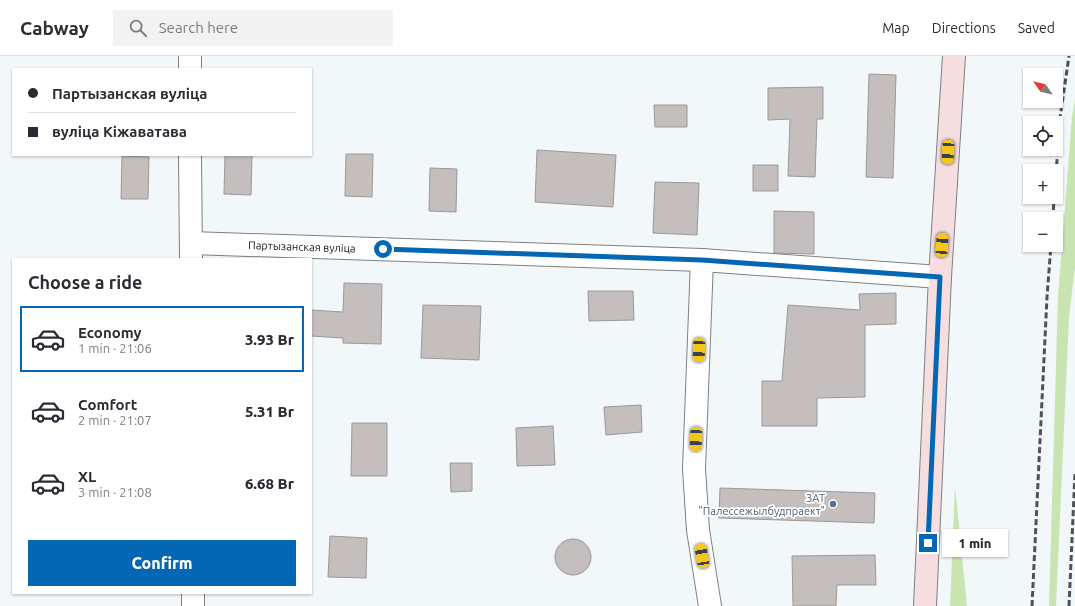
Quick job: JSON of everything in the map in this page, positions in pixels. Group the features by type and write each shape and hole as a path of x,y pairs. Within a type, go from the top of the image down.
{"main road":[{"path":"925,606 940,277 954,56"}],"street":[{"path":"190,56 190,68"},
{"path":"190,156 191,251"},
{"name":"Партызанская вуліца","path":"191,251 702,260 940,277"},
{"path":"702,260 694,469 698,530 710,606"},
{"path":"193,594 193,606"}],"green space":[{"path":"1075,99 1075,267 1069,317 1056,606 1049,606 1058,297 1062,252 1063,252 1063,233 1072,117"},
{"path":"955,486 967,606 950,606"}],"building":[{"path":"869,74 896,75 893,178 866,177"},
{"path":"823,87 823,119 817,119 815,177 788,176 790,119 768,120 768,88"},
{"path":"654,105 687,105 687,127 655,127"},
{"path":"537,150 616,155 613,207 535,202"},
{"path":"346,154 373,154 372,197 345,196"},
{"path":"122,156 149,157 148,199 121,199"},
{"path":"225,156 252,156 251,195 224,194"},
{"path":"753,165 778,165 778,191 753,191"},
{"path":"430,168 457,169 456,212 429,211"},
{"path":"655,182 699,183 697,235 653,233"},
{"path":"774,211 814,212 814,254 774,253"},
{"path":"344,283 382,284 381,344 343,343 343,338 312,336 312,310 343,312"},
{"path":"588,291 633,291 634,320 589,321"},
{"path":"896,293 896,324 865,325 865,397 817,398 817,426 762,426 762,381 782,381 788,305 860,310 859,294"},
{"path":"423,305 481,306 479,360 421,358"},
{"path":"641,405 642,432 606,435 604,407"},
{"path":"352,423 387,423 387,476 351,476"},
{"path":"553,426 555,465 517,466 516,428"},
{"path":"450,463 472,463 472,491 451,492"},
{"path":"720,488 875,493 874,523 719,518"},
{"path":"330,536 367,538 366,578 328,577"},
{"path":"577,539 586,544 590,550 590,564 586,570 577,575 569,575 560,570 556,564 555,553 560,544 566,540"},
{"path":"875,555 876,585 837,585 836,606 793,606 792,556"}],"railway":[{"path":"1057,164 1060,118 1069,56"},
{"path":"1053,212 1054,204"},
{"path":"1032,606 1050,252"},
{"path":"1069,606 1075,473"}],"place":[{"name":"ЗАТ \"Палессежылбудпраект\"","path":"833,504"}],"route":[{"path":"383,249 702,260 940,277 928,543"}]}
